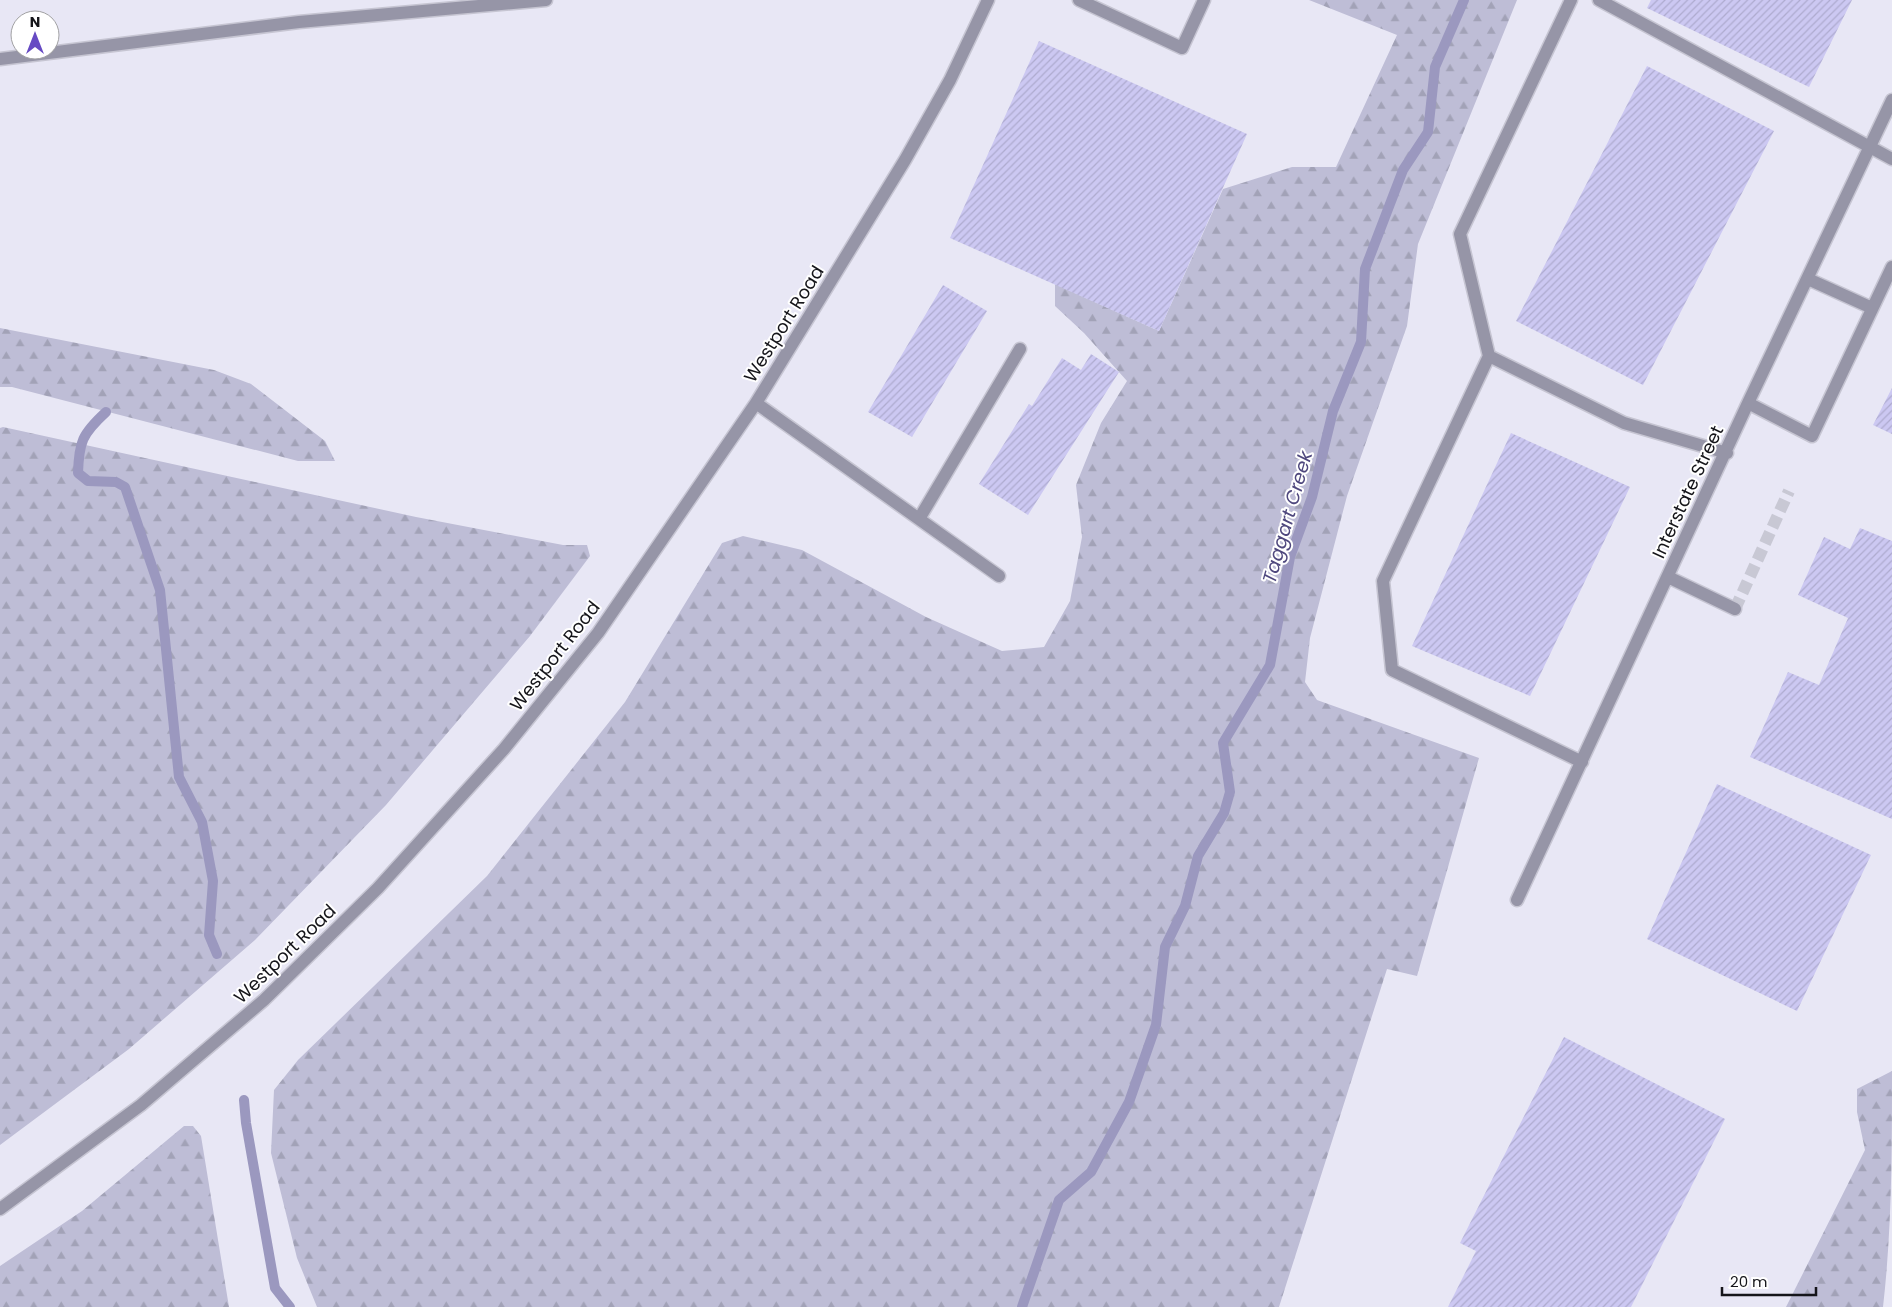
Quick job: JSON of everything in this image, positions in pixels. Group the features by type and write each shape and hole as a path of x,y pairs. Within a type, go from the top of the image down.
{"street":[{"path":"0,58 299,22 546,0"},
{"name":"Westport Road","path":"0,1209 141,1106 264,1000 378,888 504,749 598,633 756,403 905,160 950,80 988,0"},
{"path":"1079,0 1182,48 1204,0"},
{"path":"1571,0 1460,234 1490,356 1383,581 1392,670 1582,762"},
{"path":"1599,0 1870,148 1892,158"},
{"name":"Interstate Street","path":"1517,900 1727,452 1748,403 1892,100"},
{"path":"1748,403 1812,436 1892,267"},
{"path":"1808,279 1872,308"},
{"path":"919,519 1020,350"},
{"path":"1490,356 1624,423 1727,452"},
{"path":"756,403 999,576"},
{"path":"1668,577 1735,609"}],"green space":[{"path":"1309,0 1517,0 1418,244 1407,326 1347,496 1310,638 1305,682 1317,700 1479,758 1417,976 1387,969 1279,1307 317,1307 297,1258 271,1153 274,1090 298,1060 487,876 625,702 722,543 743,536 802,550 926,617 1002,651 1044,647 1070,601 1082,537 1076,485 1101,423 1127,381 1084,333 1055,306 1055,284 1159,331 1223,189 1292,167 1336,167 1397,35"},
{"path":"0,328 214,370 251,384 325,441 335,461 298,461 12,387 0,387"},
{"path":"3,427 416,517 563,545 587,545 590,556 530,636 386,805 255,940 129,1049 0,1145 0,428"},
{"path":"1892,1071 1890,1219 1883,1307 1786,1307 1865,1150 1857,1112 1857,1089"},
{"path":"184,1126 193,1126 201,1136 229,1307 0,1307 0,1266 82,1211"}],"building":[{"path":"1651,0 1852,0 1809,87 1647,8"},
{"path":"1039,41 1247,134 1159,331 950,238"},
{"path":"1647,66 1774,131 1643,385 1516,321"},
{"path":"943,285 987,311 912,437 868,412"},
{"path":"1091,354 1119,372 1028,515 979,484 1029,404 1032,406 1062,358 1081,370"},
{"path":"1892,388 1892,434 1873,425"},
{"path":"1511,433 1630,487 1530,696 1412,646"},
{"path":"1860,528 1892,541 1892,819 1750,757 1788,672 1819,685 1848,618 1798,595 1824,537 1850,549"},
{"path":"1717,784 1871,855 1797,1011 1647,939"},
{"path":"1564,1037 1725,1119 1631,1307 1448,1307 1476,1251 1460,1243"}],"waterway":[{"name":"Taggart Creek","path":"1022,1307 1059,1200 1091,1172 1129,1102 1156,1025 1165,947 1185,906 1198,856 1224,813 1230,792 1223,743 1270,665 1290,557 1312,497 1333,411 1361,342 1365,269 1403,170 1428,132 1435,67 1464,0"},
{"path":"106,412 92,426 83,439 79,453 78,473 88,481 116,482 125,487 160,590 179,777 202,822 213,881 209,935 217,954"},
{"path":"244,1100 246,1123 275,1288 290,1307"}],"tunnel":[{"path":"1735,609 1789,491"}]}
